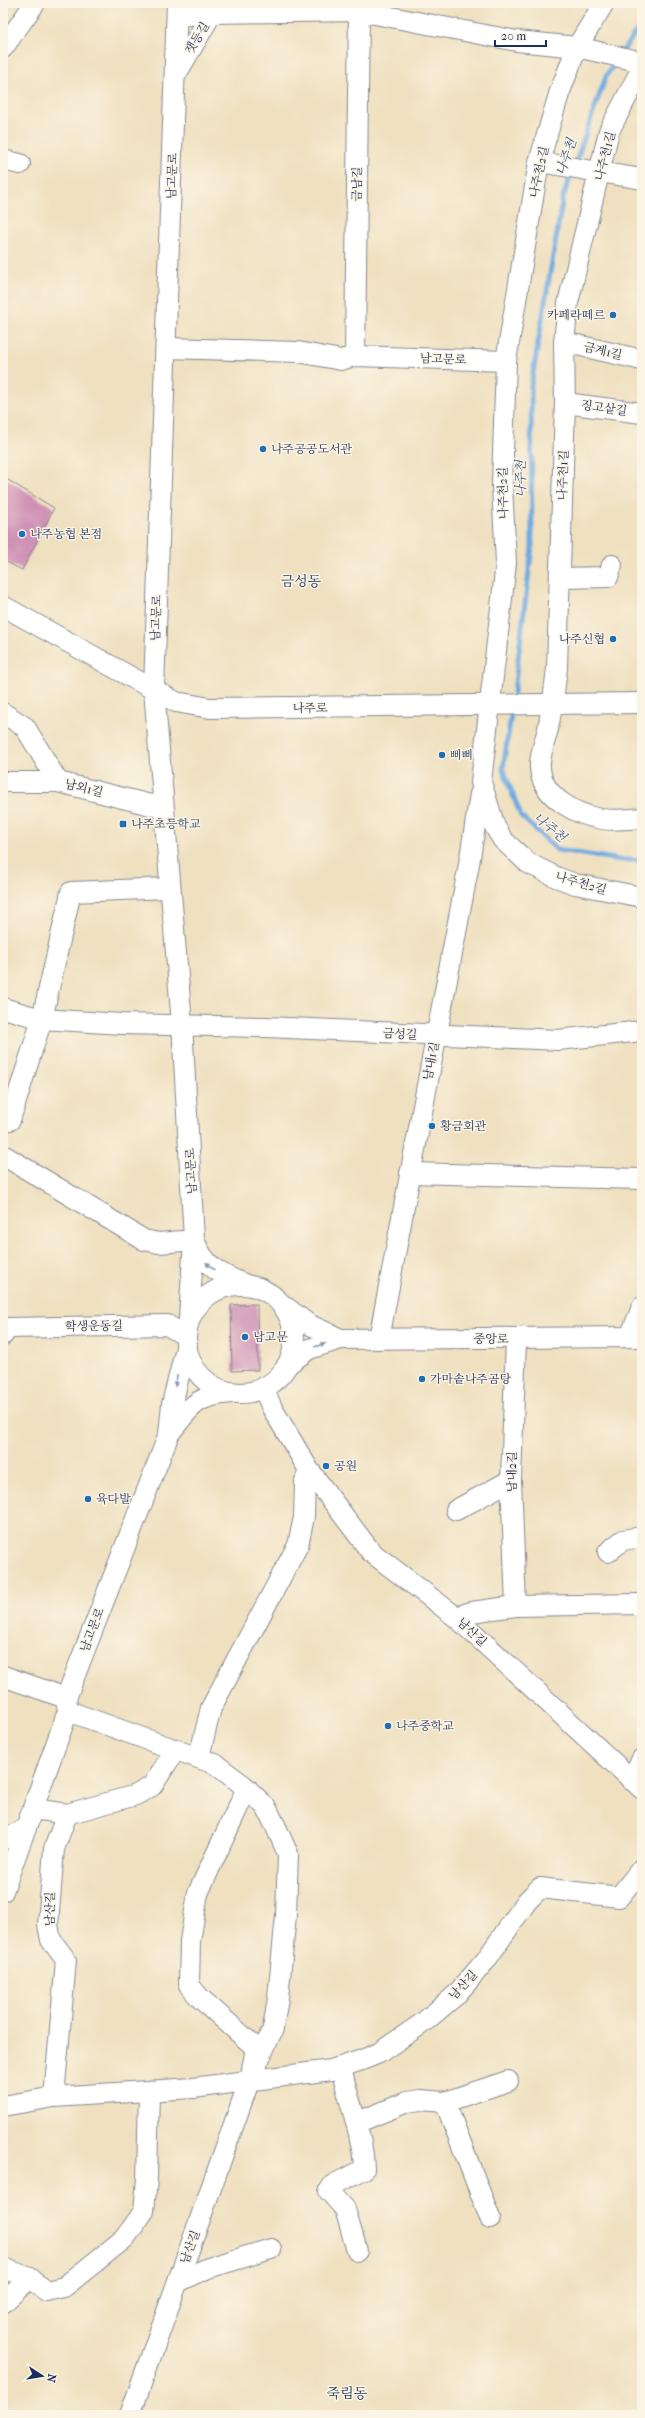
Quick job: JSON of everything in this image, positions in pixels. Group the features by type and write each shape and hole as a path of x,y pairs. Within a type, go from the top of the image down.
{"street":[{"path":"3,48 35,3"},
{"name":"나주천2길","path":"604,3 559,94 539,162 506,361 502,485 506,563 494,706 481,782 495,827 503,840 528,863 556,877 575,884 642,897"},
{"path":"178,9 217,8 359,11 517,41 582,49 642,62"},
{"name":"잿등길","path":"176,75 217,8"},
{"name":"남고문로","path":"178,9 154,690 169,888 182,1024 194,1240"},
{"name":"금남길","path":"355,356 359,11"},
{"name":"나주천1길","path":"642,68 609,131 600,174 568,303 564,342 565,402 561,578 550,704 540,767 542,780 550,792 559,801 574,810 596,818 611,820 642,818"},
{"path":"539,162 600,174 642,180"},
{"name":"금계1길","path":"564,342 642,360"},
{"name":"남고문로","path":"167,348 290,351 341,360 355,356 506,361"},
{"name":"징고샅길","path":"565,402 642,413"},
{"path":"561,578 608,577 612,565"},
{"name":"나주로","path":"3,606 176,702 210,708 494,706 642,703"},
{"path":"3,713 25,727 58,782"},
{"name":"남외1길","path":"3,782 58,782 163,808"},
{"name":"남내1길","path":"379,1339 474,834 481,782"},
{"path":"3,1122 10,1120 42,1019 71,892 169,888"},
{"path":"3,1008 42,1019 182,1024"},
{"name":"금성길","path":"182,1024 558,1040 642,1031"},
{"path":"3,1155 144,1240 159,1243 194,1240"},
{"path":"410,1173 642,1179"},
{"path":"194,1240 200,1256 208,1264 225,1276 261,1289 276,1298 297,1317 341,1338"},
{"path":"194,1240 187,1333 188,1354 195,1369 207,1382 223,1390 241,1393"},
{"path":"169,1434 172,1404 187,1333 198,1304 211,1293 227,1286 244,1284"},
{"path":"276,1298 287,1312 293,1330 293,1348 287,1365"},
{"path":"636,1337 642,1307"},
{"name":"학생운동길","path":"4,1330 167,1325 187,1333"},
{"name":"중앙로","path":"341,1338 516,1339 636,1337"},
{"path":"169,1434 199,1400 216,1395 241,1393 263,1387 275,1380 287,1365 309,1349 341,1338"},
{"name":"남내2길","path":"516,1339 511,1480 516,1606"},
{"name":"남산길","path":"263,1387 272,1408 309,1470 371,1552 456,1617 636,1784"},
{"name":"남고문로","path":"3,1891 34,1809 67,1704 169,1434"},
{"path":"199,1757 211,1708 298,1545 304,1517 305,1481 309,1470"},
{"path":"456,1510 511,1480"},
{"path":"608,1552 623,1540 642,1537"},
{"path":"456,1617 471,1612 516,1606 642,1604"},
{"path":"3,1676 67,1704"},
{"name":"남산길","path":"67,1704 215,1764 247,1788 266,1807 288,1854 286,1915 273,2029 250,2079 130,2415"},
{"path":"34,1809 67,1814 136,1795 152,1786 176,1749"},
{"path":"636,1784 642,1759"},
{"name":"남산길","path":"247,1788 198,1893 190,1941 189,1985 199,1997 256,2048 250,2079"},
{"name":"남산길","path":"54,2097 66,1960 51,1940 48,1925 54,1849 67,1814"},
{"path":"3,1839 26,1829"},
{"name":"남산길","path":"3,2106 54,2097 193,2088 341,2067 379,2053 424,2022 456,1995 486,1960 527,1901 540,1888 619,1897 642,1868"},
{"path":"341,2067 349,2102 356,2123 364,2169 333,2185 329,2191 344,2209 357,2251"},
{"path":"356,2123 407,2102 420,2100 446,2102 508,2081"},
{"path":"3,2268 30,2278 46,2291 64,2287 125,2238 144,2211 148,2179 149,2091"},
{"path":"446,2102 490,2218"},
{"path":"178,2282 208,2268 271,2249"},
{"path":"3,2303 30,2278"}],"building":[{"name":"나주농협 본점","path":"3,477 54,508 22,570 3,560"},
{"name":"남고문","path":"257,1304 258,1370 232,1371 231,1305"}],"waterway":[{"name":"나주천","path":"622,52 642,23"},
{"name":"나주천","path":"575,164 606,76 617,60"},
{"name":"나주천","path":"513,700 532,547 531,385 563,197 572,171"},
{"name":"나주천","path":"512,708 503,769 521,816 557,850 621,860 642,860"}],"place":[{"name":"카페라떼르","path":"613,315"},
{"name":"나주공공도서관","path":"263,449"},
{"name":"나주농협 본점","path":"22,534"},
{"name":"나주신협","path":"613,639"},
{"name":"삐삐","path":"442,755"},
{"name":"나주초등학교","path":"123,824"},
{"name":"황금회관","path":"432,1126"},
{"name":"남고문","path":"245,1337"},
{"name":"가마솥나주곰탕","path":"422,1379"},
{"name":"공원","path":"326,1466"},
{"name":"육다발","path":"88,1499"},
{"name":"나주중학교","path":"388,1726"}],"district":[{"name":"금성동","path":"301,581"},
{"name":"죽림동","path":"347,2393"}]}
